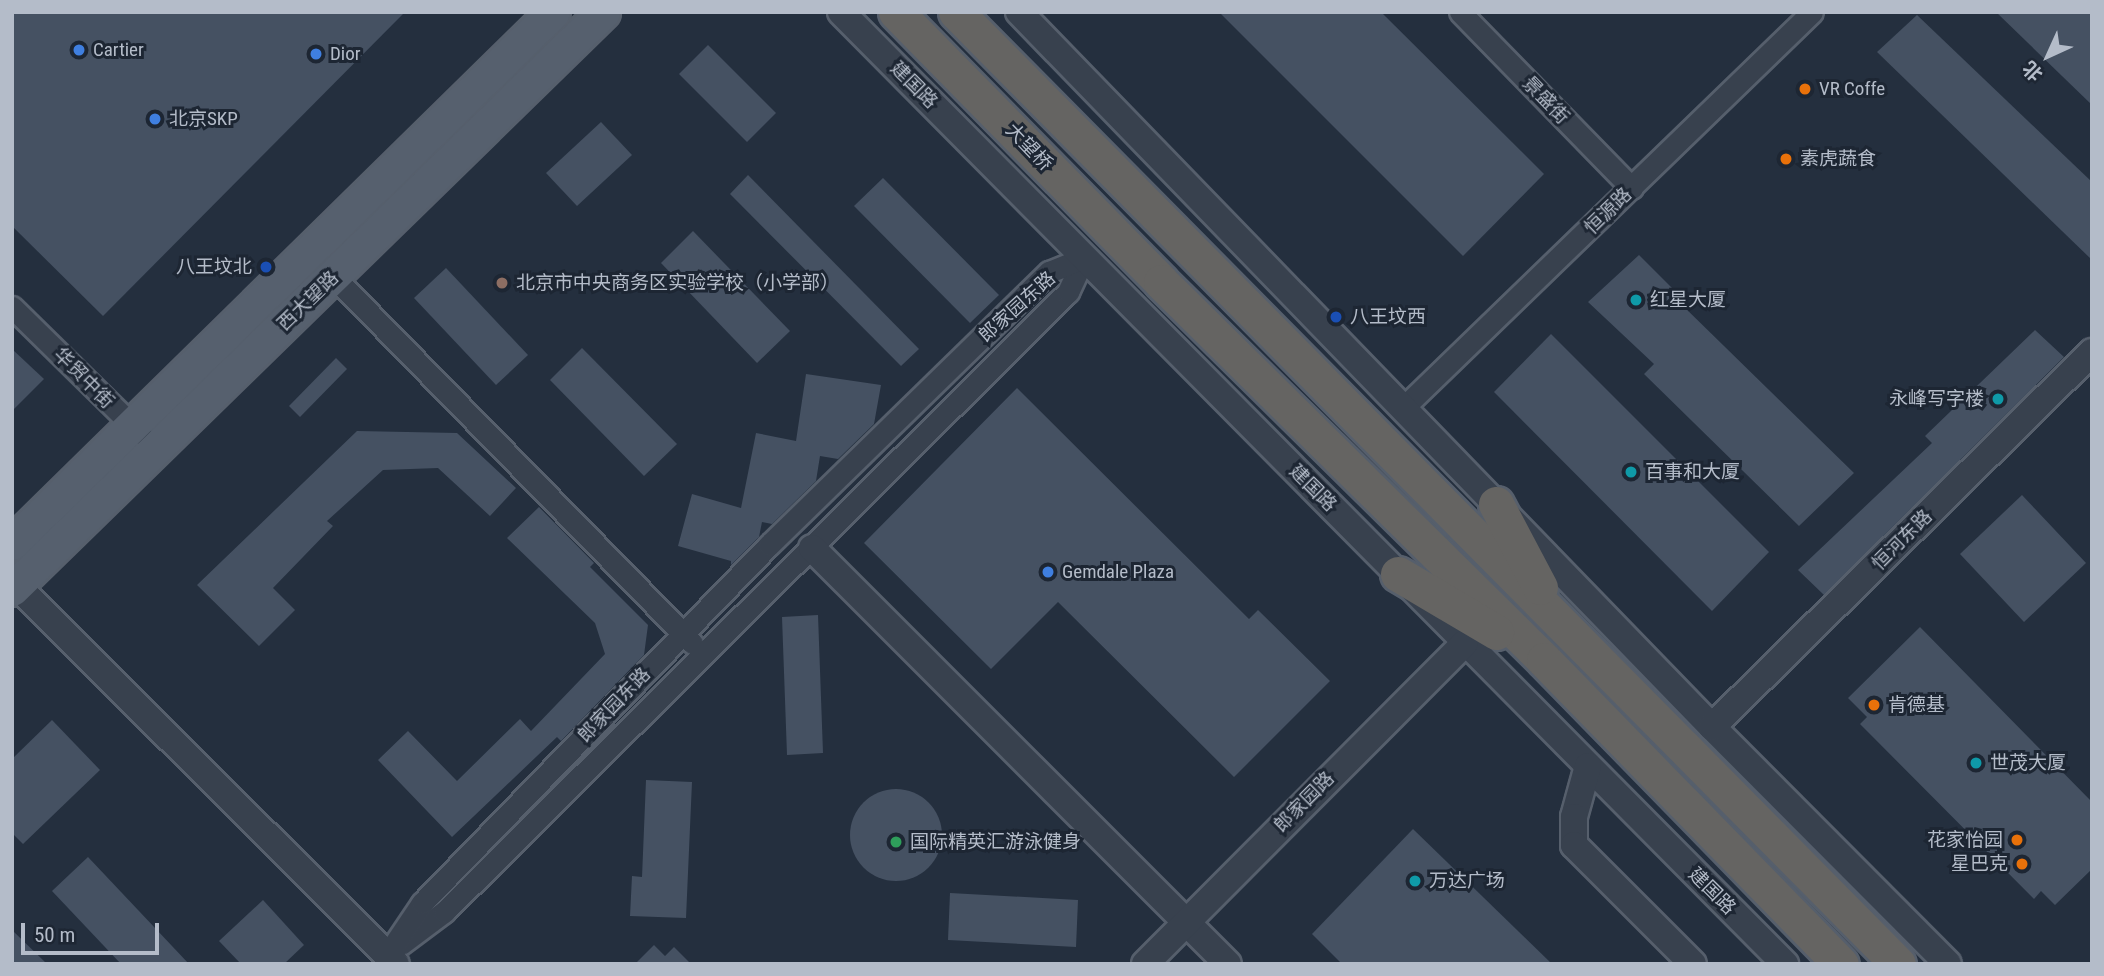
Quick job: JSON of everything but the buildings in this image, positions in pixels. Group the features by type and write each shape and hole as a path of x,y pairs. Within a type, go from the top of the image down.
{"highway":[{"name":"大望桥","path":"896,12 1161,282"},
{"path":"956,12 1898,964"},
{"name":"建国路","path":"1161,282 1544,660 1841,964"},
{"path":"1496,504 1558,621"},
{"path":"1398,574 1544,660"}],"main road":[{"name":"西大望路","path":"12,542 553,12"},
{"name":"西大望路","path":"14,585 603,12"}],"street":[{"name":"建国路","path":"841,12 1784,964"},
{"path":"1019,12 1712,727 1948,964"},
{"name":"景盛街","path":"1460,12 1632,188"},
{"name":"恒源路","path":"1403,408 1812,12"},
{"name":"郎家园东路","path":"385,961 444,912 1068,292 1084,258"},
{"name":"郎家园东路","path":"385,961 422,903 769,545 1049,272 1084,258"},
{"path":"333,276 703,655"},
{"name":"华贸中街","path":"12,307 156,448"},
{"name":"恒河东路","path":"1712,727 2092,352"},
{"path":"812,548 1228,964"},
{"path":"14,585 385,961"},
{"name":"郎家园路","path":"1145,964 1465,643"},
{"path":"1588,766 1574,817 1574,845 1679,959"}],"place":[{"name":"Cartier","path":"79,50"},
{"name":"Dior","path":"316,54"},
{"name":"VR Coffe","path":"1805,89"},
{"name":"北京SKP","path":"155,119"},
{"name":"素虎蔬食","path":"1786,159"},
{"name":"八王坟北","path":"266,267"},
{"name":"北京市中央商务区实验学校（小学部）","path":"502,283"},
{"name":"红星大厦","path":"1636,300"},
{"name":"八王坟西","path":"1336,317"},
{"name":"永峰写字楼","path":"1998,399"},
{"name":"百事和大厦","path":"1631,472"},
{"name":"Gemdale Plaza","path":"1048,572"},
{"name":"肯德基","path":"1874,705"},
{"name":"世茂大厦","path":"1976,763"},
{"name":"花家怡园","path":"2017,840"},
{"name":"国际精英汇游泳健身","path":"896,842"},
{"name":"星巴克","path":"2022,864"},
{"name":"万达广场","path":"1415,881"}]}
